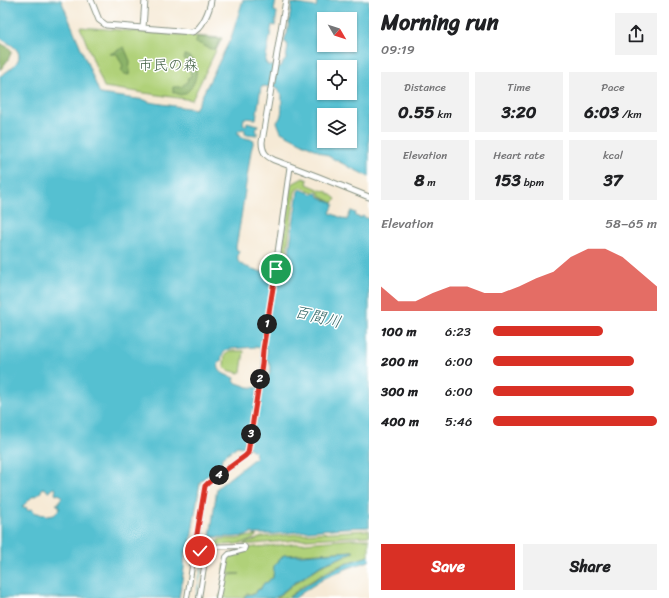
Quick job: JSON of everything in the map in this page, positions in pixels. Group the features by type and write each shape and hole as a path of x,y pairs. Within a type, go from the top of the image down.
{"street":[{"path":"91,0 99,20 106,25 192,32 195,32 200,27 210,8 211,0"},
{"path":"143,28 145,0"},
{"path":"286,0 262,142 263,150 270,159 369,197"},
{"path":"187,598 205,486 245,456 248,450 290,167"},
{"path":"195,546 200,551 205,561 199,598"},
{"path":"195,546 245,547 244,550 229,554 226,557 218,598"}],"green space":[{"name":"市民の森","path":"80,27 222,38 192,100 104,87"},
{"path":"197,37 220,39 216,49 213,49 196,43"},
{"path":"0,43 12,51 8,60 0,70"},
{"path":"124,47 130,61 129,75 121,71 123,66 117,54 110,54"},
{"path":"184,55 190,57 194,61 196,66 196,77 191,88 181,95 173,92 173,87 181,87 187,82 188,78 190,78 190,64 184,59"},
{"path":"303,178 308,180 307,184 326,191 336,199 333,203 320,196 320,193 316,191 313,192 301,187 297,189 295,192 286,258 281,260 292,184"},
{"path":"229,351 244,351 241,372 239,373 228,370 224,366 225,355"},
{"path":"369,530 369,536 307,539 243,545 262,537"},
{"path":"257,535 253,539 242,543 211,545 213,542 219,542 219,539 237,539"},
{"path":"369,539 369,556 332,569 303,586 287,598 276,598 321,566 354,552 284,555 274,566 273,578 264,583 254,594 246,594 243,598 219,598 223,592 223,579 228,578 229,575 240,574 224,571 227,557 234,553 246,551 249,548 256,547"}],"water":[{"name":"百間川","path":"0,0 61,0 100,94 194,109 196,108 231,38 243,0 276,0 274,11 277,12 275,26 272,25 265,63 267,63 267,65 280,67 286,59 288,46 286,42 284,42 287,34 292,3 316,7 317,2 314,1 315,0 369,0 369,177 281,132 277,122 281,116 282,95 278,88 261,87 256,119 244,118 243,125 246,126 247,122 258,125 256,130 257,135 246,134 245,130 243,129 238,131 238,134 240,134 241,137 254,140 236,247 239,251 238,261 243,265 266,273 281,275 282,269 279,268 280,262 285,262 288,259 298,191 300,189 312,194 317,193 319,197 334,204 330,213 347,220 351,211 356,213 355,216 361,218 362,216 369,219 369,527 274,534 251,533 246,536 234,537 210,537 217,488 256,457 254,455 255,452 250,448 237,446 222,457 221,466 200,482 189,552 185,552 179,598 0,598 0,76 15,65 19,57 19,53 10,44 0,38","holes":["255,347 267,349 265,359 268,361 271,370 267,378 261,380 260,388 248,387 234,382 235,378 225,375 220,371 218,366 219,362 221,361 225,351 229,349","54,488 56,489 56,495 59,494 62,497 59,504 56,504 60,507 54,515 46,516 44,513 43,515 34,513 32,509 28,511 26,507 22,507 32,497 38,495 42,489 46,489 50,492 50,490"]},
{"path":"353,551 320,566 294,583 275,598 244,598 246,595 254,594 259,589 260,590 264,583 273,578 274,566 284,555"},
{"path":"369,556 369,561 325,578 295,598 288,598 327,573 347,563"}],"waterway":[{"path":"212,536 212,544"},
{"path":"209,556 211,552"},
{"path":"196,598 203,561"}],"route":[{"path":"200,551 195,546 205,486 248,453 276,269"}]}
